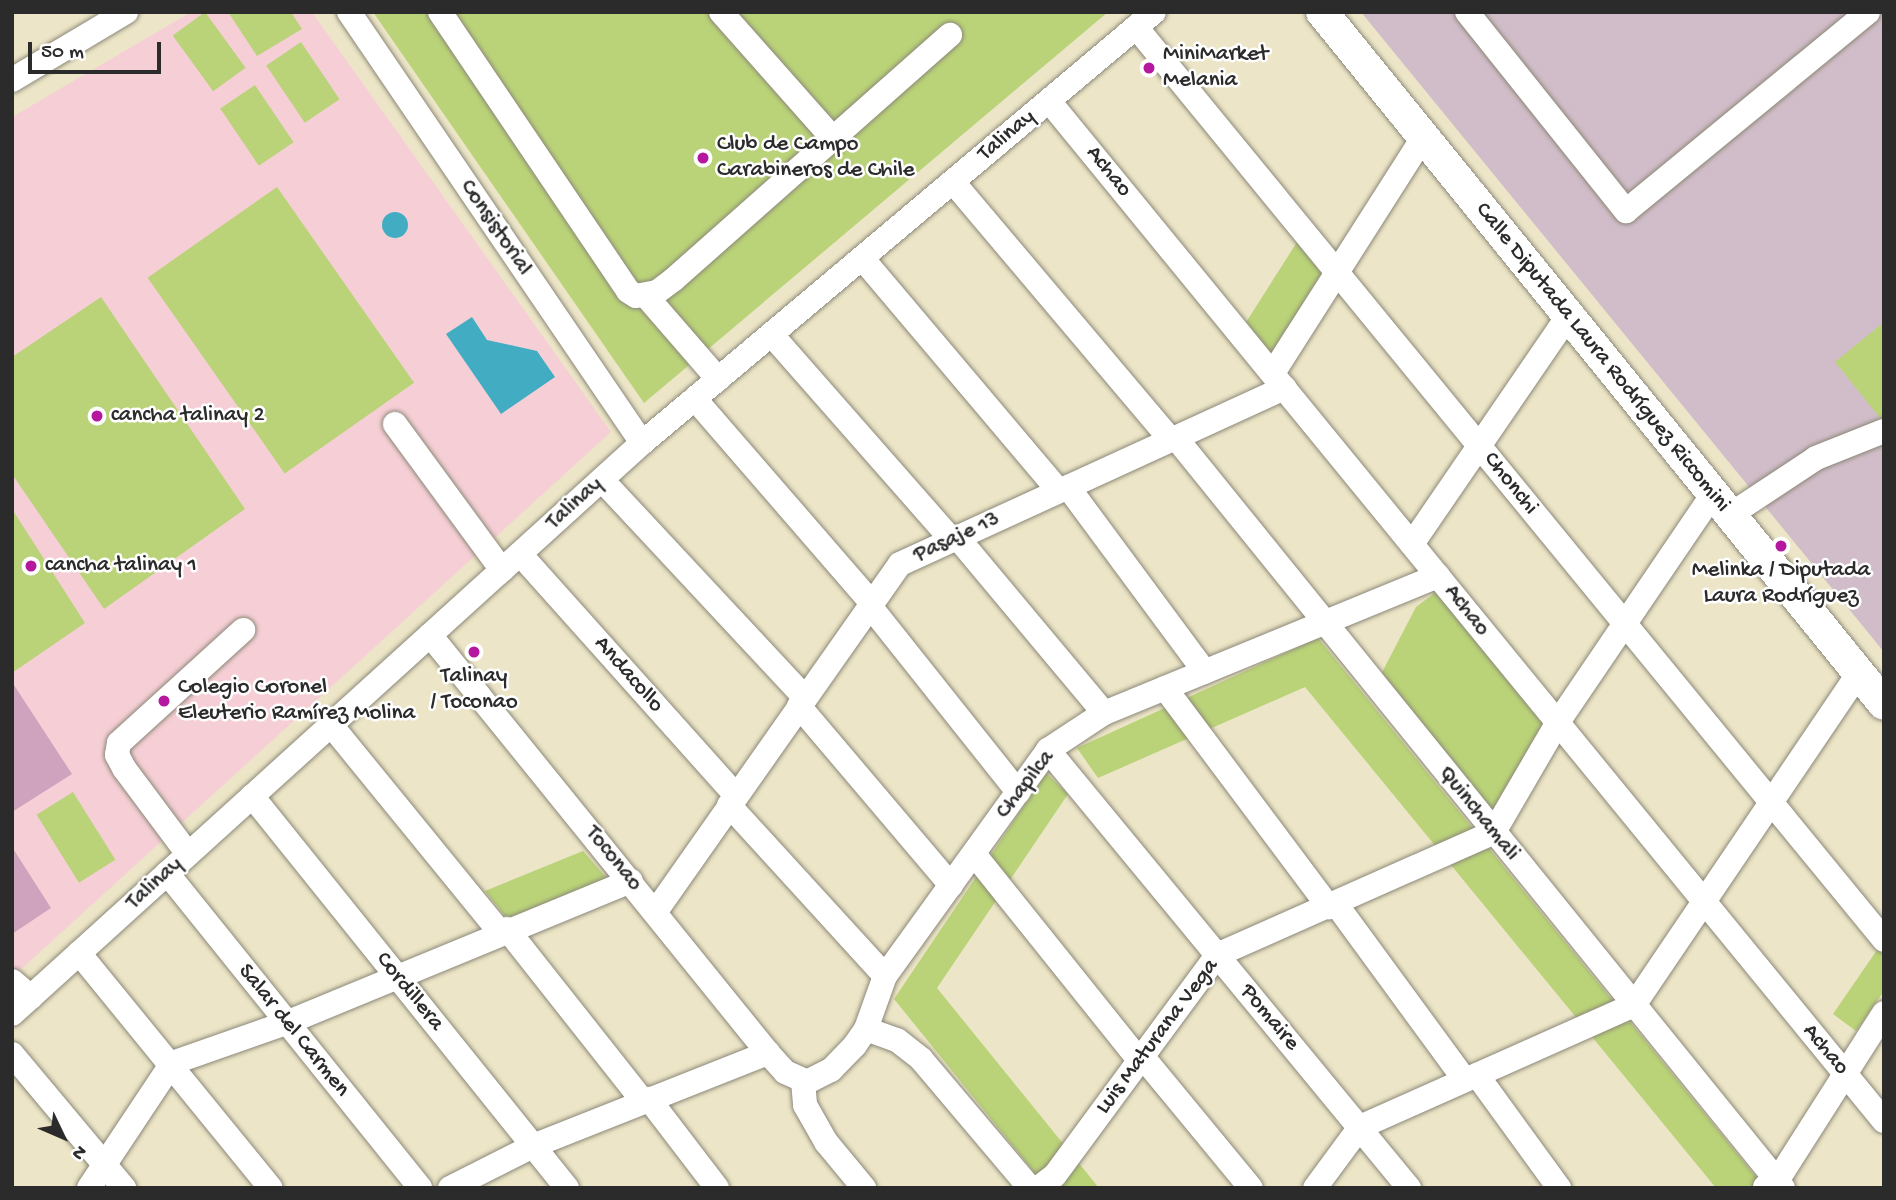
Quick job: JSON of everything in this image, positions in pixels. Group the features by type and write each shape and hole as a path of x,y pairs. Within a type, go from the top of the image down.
{"main road":[{"name":"Calle Diputada Laura Rodríguez Riccomini","path":"1322,12 1422,139 1884,704"}],"street":[{"path":"12,80 126,12"},
{"name":"Consistorial","path":"349,12 642,443"},
{"path":"721,12 835,141"},
{"path":"1467,12 1626,211 1868,12"},
{"path":"444,14 628,291 646,296 718,380"},
{"name":"Talinay","path":"12,1013 642,443 1145,20"},
{"name":"Chonchi","path":"1145,20 1335,270 1884,940"},
{"path":"646,296 673,280 835,141 950,34"},
{"name":"Achao","path":"1049,100 1884,1121"},
{"path":"1279,381 1335,270 1422,139"},
{"name":"Quinchamali","path":"953,182 1173,439 1634,1005 1774,1186"},
{"path":"862,258 1063,489 1205,672"},
{"path":"1412,544 1568,316"},
{"path":"771,334 954,538 1104,713"},
{"name":"Pasaje 13","path":"656,911 900,564 1173,439 1279,381"},
{"path":"695,398 871,605 1018,792"},
{"name":"Andacollo","path":"395,424 511,562 733,801 885,976"},
{"path":"1494,832 1558,722 1624,623 1722,505 1816,458 1879,440"},
{"path":"602,480 802,702 951,885"},
{"name":"Chapilca","path":"800,1081 831,1070 866,1029 885,976 1048,750 1104,713 1438,576"},
{"path":"188,854 124,768 117,755 118,743 243,630"},
{"name":"Toconao","path":"430,635 656,911 768,1053 800,1081"},
{"path":"1315,1188 1360,1127 1634,1005 1859,673"},
{"path":"1166,688 1333,906 1559,1188"},
{"path":"331,725 717,1188"},
{"name":"Pomaire","path":"1048,750 1409,1188"},
{"name":"Cordillera","path":"252,796 567,1188"},
{"name":"Luis Maturana Vega","path":"1038,1188 1055,1175 1217,955 1333,906 1494,832"},
{"path":"974,854 1140,1058 1251,1188"},
{"name":"Salar del Carmen","path":"167,873 420,1188"},
{"path":"89,1188 172,1063 286,1023 504,930 631,881"},
{"path":"79,953 172,1063 271,1188"},
{"path":"12,981 31,997"},
{"path":"1774,1186 1843,1071 1884,1013"},
{"path":"866,1029 897,1040 921,1059 1030,1188"},
{"path":"450,1188 533,1146 768,1053"},
{"path":"12,1054 124,1188"},
{"path":"800,1081 805,1105 821,1133 864,1188"}],"shaded area":[{"name":"Colegio Coronel Eleuterio Ramírez Molina","path":"191,12 312,12 611,432 17,973 12,970 12,117"},
{"path":"1361,12 1884,12 1884,652"}],"green space":[{"path":"205,12 246,68 213,91 173,36"},
{"path":"228,12 291,12 302,29 257,56"},
{"name":"Club de Campo Carabineros de Chile","path":"373,12 1108,12 644,403"},
{"path":"301,42 340,99 305,123 266,65"},
{"path":"255,85 294,142 259,166 220,108"},
{"path":"277,187 414,383 285,473 148,278"},
{"path":"1299,239 1328,272 1273,363 1243,327"},
{"name":"cancha talinay 2","path":"101,297 245,509 104,609 12,474 12,357"},
{"path":"1884,322 1884,423 1835,362"},
{"name":"cancha talinay 1","path":"12,509 85,623 12,673"},
{"path":"1436,592 1549,725 1493,815 1378,680 1416,607"},
{"path":"1318,638 1765,1188 1716,1188 1305,687 1098,778 1077,748"},
{"path":"1046,773 1068,794 937,988 1099,1188 1047,1188 894,999"},
{"path":"73,792 115,860 79,883 37,815"},
{"path":"583,851 610,882 509,921 485,891"},
{"path":"1877,950 1884,954 1884,991 1856,1031 1833,1014"}],"water":[{"path":"395,212 404,216 408,225 404,234 395,238 386,234 382,225 386,216"},
{"path":"472,317 487,340 537,351 555,377 501,414 446,334"}],"building":[{"path":"12,682 72,774 12,812"},
{"path":"12,847 51,908 12,934"}],"place":[{"name":"MiniMarket Melania","path":"1149,68"},
{"name":"Club de Campo Carabineros de Chile","path":"703,158"},
{"name":"cancha talinay 2","path":"97,416"},
{"name":"Melinka / Diputada Laura Rodríguez","path":"1781,546"},
{"name":"cancha talinay 1","path":"31,566"},
{"name":"Talinay / Toconao","path":"474,652"},
{"name":"Colegio Coronel Eleuterio Ramírez Molina","path":"164,701"}]}
